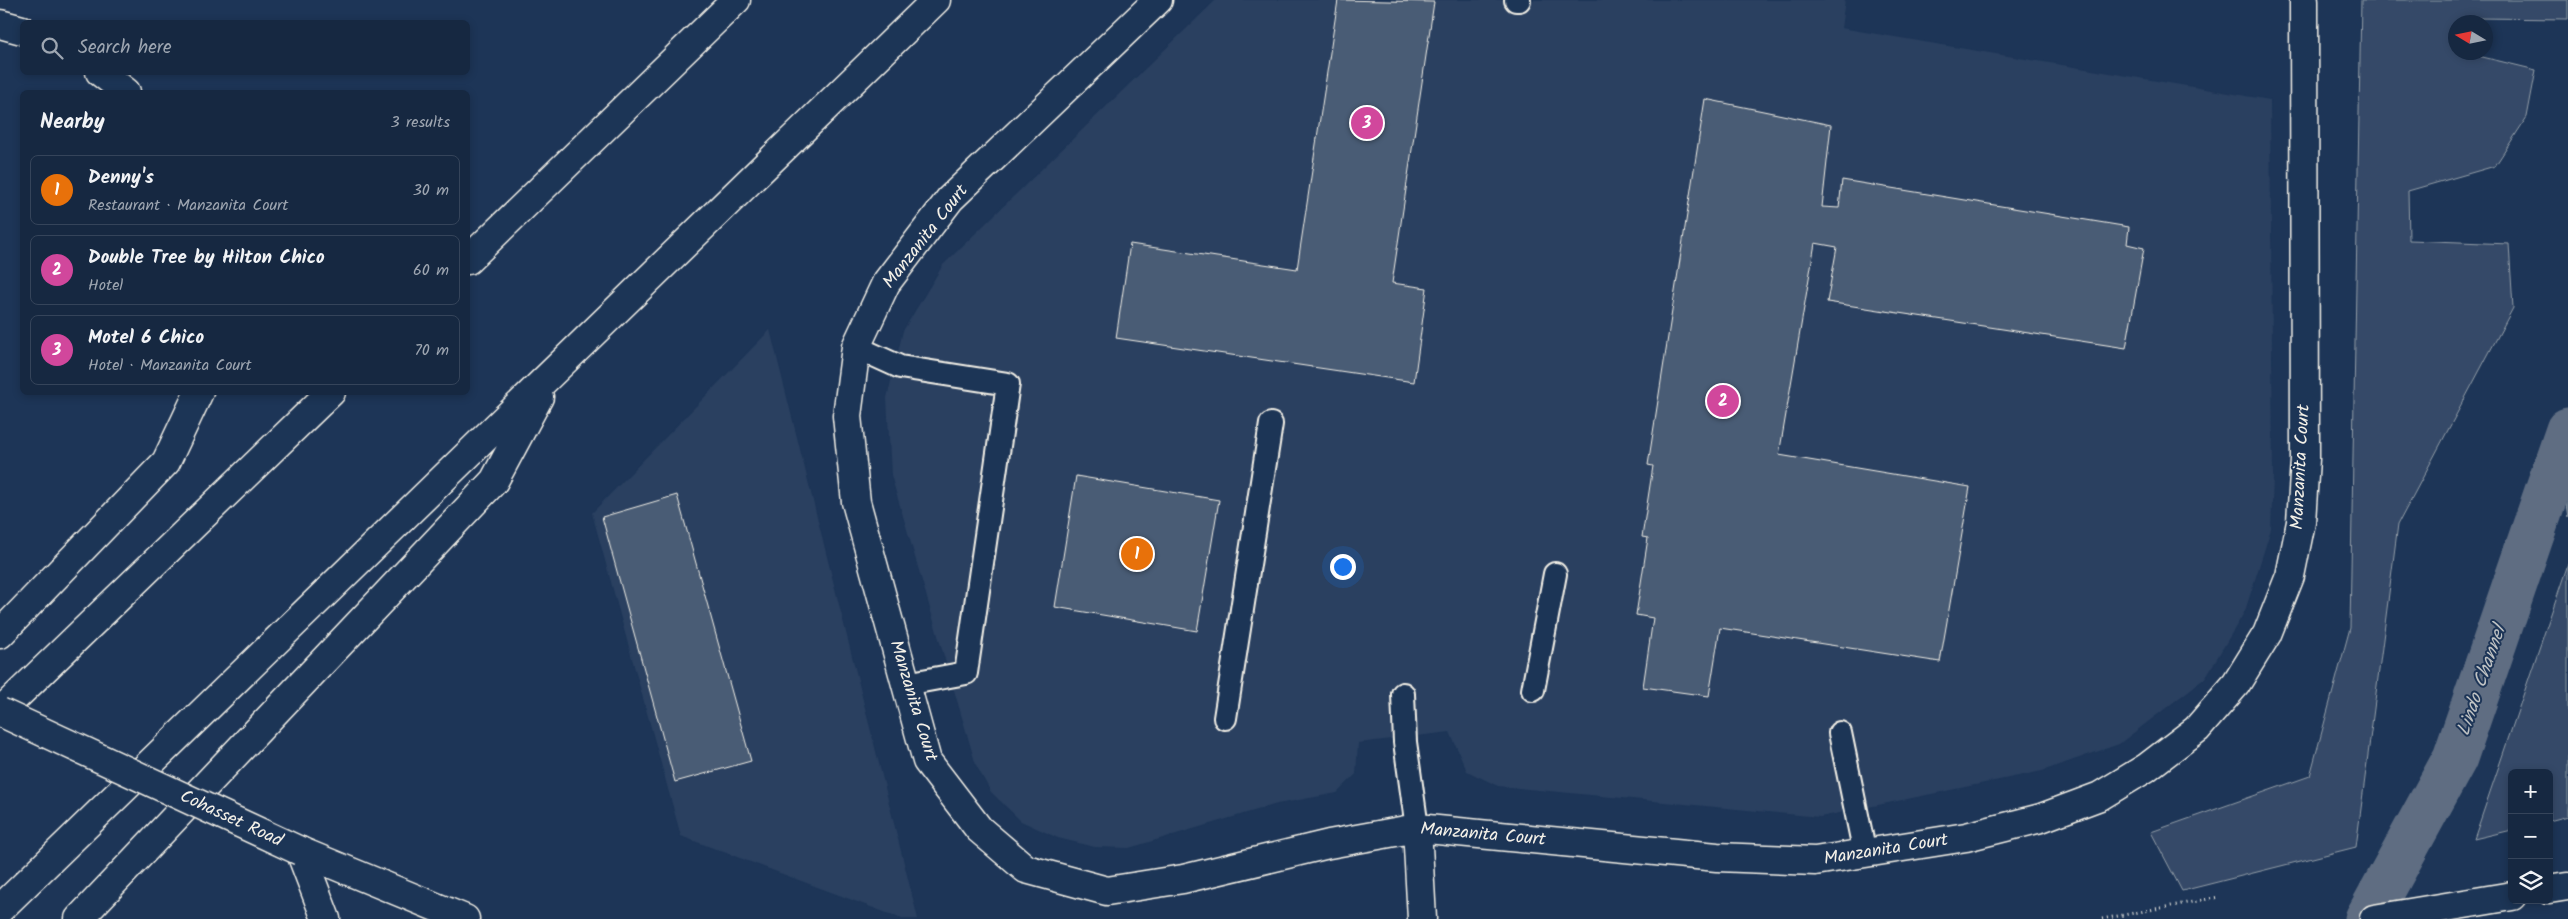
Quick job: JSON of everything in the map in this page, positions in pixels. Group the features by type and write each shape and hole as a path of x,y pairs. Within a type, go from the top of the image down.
{"main road":[{"path":"470,258 736,0"},
{"path":"0,909 936,0"},
{"name":"Manzanita Court","path":"1158,0 950,199 886,283 856,347 848,416 856,502 927,761 979,829 1026,870 1107,890 1183,878 1329,844 1417,828 1764,860 1814,861 1976,834 2041,818 2100,796 2146,768 2197,729 2236,684 2267,634 2290,576 2301,522 2305,460 2304,0"},
{"path":"0,24 20,29"},
{"path":"104,75 123,90"},
{"path":"79,919 494,481 551,375"},
{"path":"0,634 166,462 198,395"},
{"path":"0,712 328,395"},
{"name":"Cohasset Road","path":"0,712 300,851 464,919"},
{"path":"1417,828 1422,919"},
{"path":"300,851 326,919"},
{"path":"2553,888 2568,886"},
{"path":"2374,919 2508,897"}],"lane":[{"path":"856,347 900,367 1008,384 966,673 906,684"},
{"path":"1225,718 1270,424"},
{"path":"1533,690 1555,574"},
{"path":"1403,694 1405,742 1417,828"},
{"path":"1840,733 1865,854"}],"path":[{"path":"2102,919 2220,897"}],"shaded area":[{"path":"1216,0 1845,0 1841,28 2270,100 2273,477 2271,529 2245,611 2205,678 2119,744 2042,771 1820,817 1498,786 1467,771 1450,732 1358,743 1356,774 1337,793 1277,804 1129,848 1095,847 1058,838 1021,821 991,792 976,765 891,475 887,398 903,331 943,265"},
{"path":"2361,0 2568,0 2568,19 2493,18 2493,15 2448,15 2448,60 2493,60 2536,70 2527,117 2495,166 2408,191 2409,240 2509,244 2513,308 2398,524 2356,847 2182,891 2151,832 2310,776 2350,628"},
{"path":"770,330 918,919 903,919 681,836 592,513"},
{"path":"2568,457 2568,517 2561,473"},
{"path":"2568,564 2568,816 2553,820 2553,769 2508,769 2508,831 2474,839"}],"building":[{"path":"1338,0 1434,2 1392,283 1427,288 1414,382 1116,338 1130,244 1297,269"},
{"path":"1705,99 1831,125 1822,207 1839,208 1842,180 2129,227 2127,244 2144,248 2126,348 1827,302 1837,247 1815,243 1779,455 1970,487 1940,662 1720,628 1709,696 1643,687 1653,618 1636,615 1648,538 1642,537 1653,466 1648,465"},
{"path":"1076,476 1219,500 1197,631 1055,607"},
{"path":"677,495 751,761 675,782 602,517"}],"waterway":[{"name":"Lindo Channel","path":"2367,919 2455,758 2568,430"}],"place":[{"name":"Motel 6 Chico","path":"1367,123"},
{"name":"Double Tree by Hilton Chico","path":"1723,401"},
{"name":"Denny's","path":"1137,554"}]}
